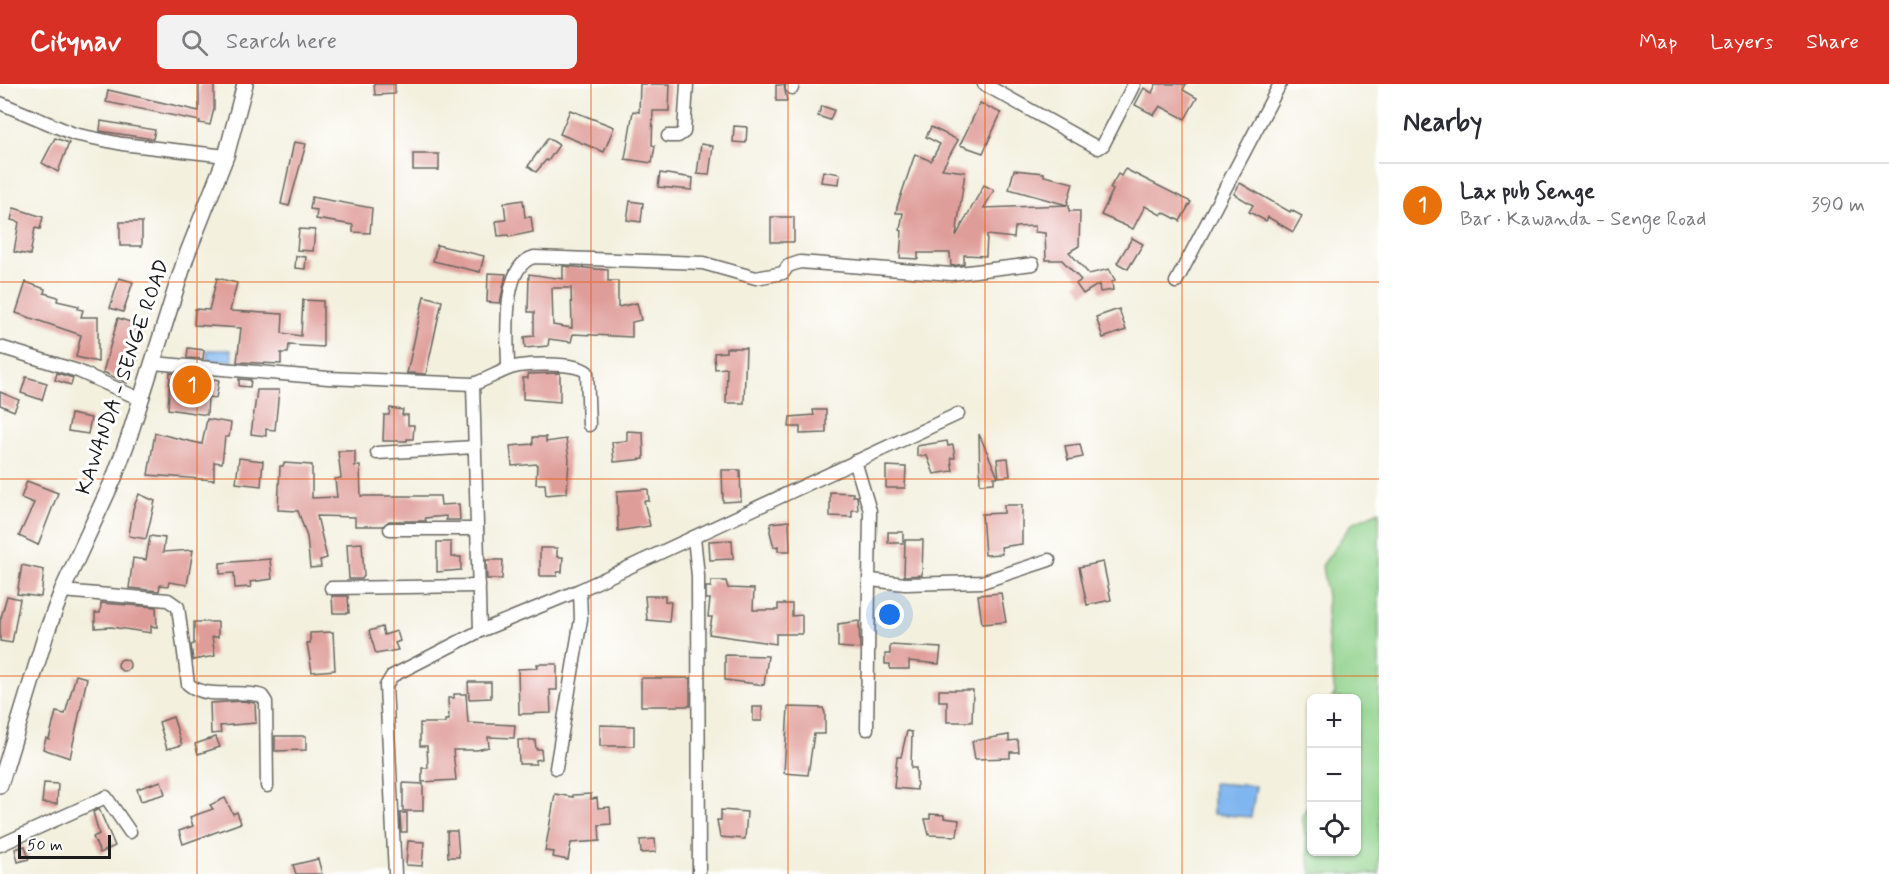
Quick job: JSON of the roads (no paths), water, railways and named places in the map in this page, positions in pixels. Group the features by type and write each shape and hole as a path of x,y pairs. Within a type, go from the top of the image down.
{"street":[{"name":"KAWANDA - SENGE ROAD","path":"0,785 62,591 114,478 186,257 226,156 245,84"},
{"path":"668,135 678,136 684,132 687,84"},
{"path":"984,84 1098,148 1102,145 1134,84"},
{"path":"1176,282 1280,84"},
{"path":"0,103 74,134 122,144 226,156"},
{"path":"508,368 509,298 513,274 520,264 534,256 703,263 756,278 783,273 788,266 800,262 951,274 1034,264"},
{"path":"0,346 78,371 140,399"},
{"path":"153,363 339,379 473,384 491,379 508,368 567,364 580,366 587,372 589,425"},
{"path":"473,384 480,631"},
{"path":"395,874 386,686 392,676 480,631 580,590 958,414"},
{"path":"377,453 474,447"},
{"path":"855,461 870,511 871,580 867,729"},
{"path":"390,529 477,529"},
{"path":"694,537 698,576 699,874"},
{"path":"871,580 904,584 982,582 1050,560"},
{"path":"331,588 478,586"},
{"path":"556,768 581,619 580,590"},
{"path":"62,591 168,600 178,607 188,684 195,690 206,693 252,692 262,696 266,702 267,786"},
{"path":"0,845 106,798 130,832"}],"water":[{"path":"207,350 231,350 233,362 207,361"},
{"path":"1213,783 1256,786 1251,817 1213,814"}],"place":[{"name":"Lax pub Senge","path":"192,385"}]}
